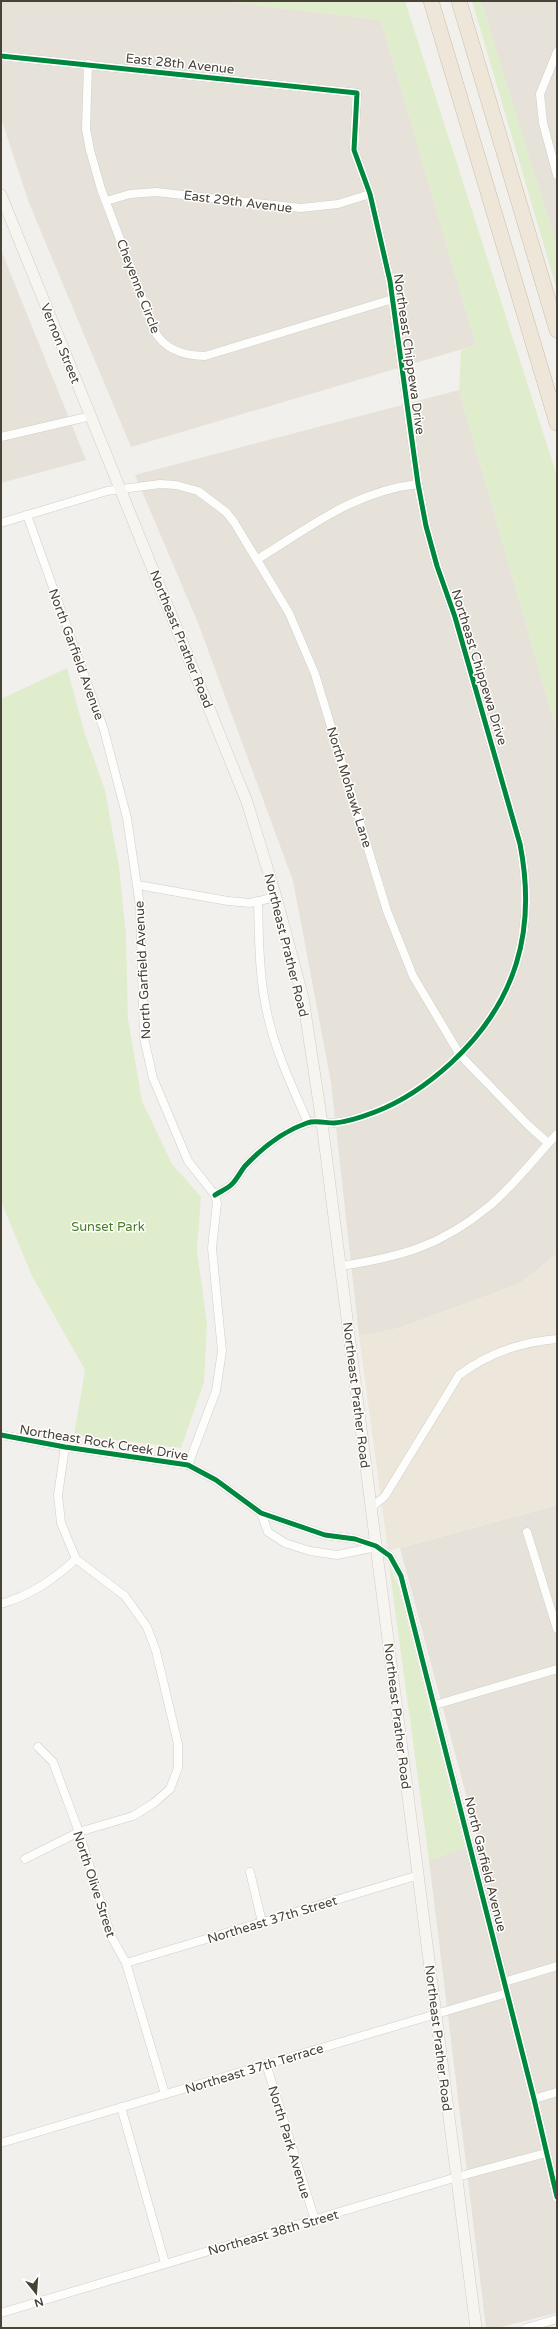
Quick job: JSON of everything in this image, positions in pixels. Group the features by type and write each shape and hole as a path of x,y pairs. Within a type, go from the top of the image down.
{"highway":[{"path":"431,1 557,423"},
{"path":"459,1 557,330"}],"main road":[{"name":"Vernon Street","path":"1,195 121,490"},
{"name":"Northeast Prather Road","path":"121,490 247,802 276,897 303,998 322,1123 341,1266 476,2328"}],"street":[{"path":"557,52 540,94 542,123 557,175"},
{"name":"East 28th Avenue","path":"1,56 357,93"},
{"name":"Cheyenne Circle","path":"88,64 86,129 95,170 155,332 166,345 181,354 205,356 393,299"},
{"name":"Northeast Chippewa Drive","path":"308,1123 322,1123 361,1117 399,1101 428,1082 460,1055 500,1005 512,976 524,930 527,891 520,844 455,617 437,566 418,484 393,299 370,194 354,150 357,93"},
{"path":"551,155 557,161"},
{"name":"East 29th Avenue","path":"106,201 130,194 156,192 301,208 338,204 370,194"},
{"path":"1,438 91,416"},
{"name":"North Mohawk Lane","path":"1,523 107,491 160,484 182,486 198,491 226,512 258,559 289,613 315,674 388,911 406,958 425,996 460,1055 528,1125 548,1143"},
{"path":"258,559 354,500 393,487 418,484"},
{"name":"North Garfield Avenue","path":"27,515 114,765 127,818 138,885 142,1017 147,1056 153,1078 188,1161 216,1195"},
{"path":"138,885 228,901 258,901 276,897"},
{"path":"188,1465 216,1391 222,1351 212,1248 217,1204 216,1195 232,1184 244,1166 267,1146 308,1123 274,1039 268,1016 257,937 258,901"},
{"path":"341,1266 400,1255 458,1229 489,1206 557,1134"},
{"path":"372,1507 385,1496 459,1375 477,1362 497,1353 525,1345 557,1339"},
{"name":"Northeast Rock Creek Drive","path":"1,1436 188,1465 216,1480 261,1513 325,1535 355,1539 376,1546"},
{"path":"25,1859 79,1832 133,1816 154,1803 170,1789 178,1768 178,1750 156,1651 147,1627 125,1596 76,1559 61,1523 58,1495 65,1447"},
{"path":"261,1513 268,1532 285,1543 310,1551 337,1555 376,1546"},
{"path":"528,1532 557,1629"},
{"name":"North Garfield Avenue","path":"376,1546 390,1556 401,1576 534,2099 557,2197"},
{"path":"1,1604 24,1597 52,1581 76,1559"},
{"path":"435,1705 557,1669"},
{"name":"North Olive Street","path":"38,1747 53,1762 79,1832 111,1936 126,1963 165,2094"},
{"path":"250,1872 262,1922"},
{"name":"Northeast 37th Street","path":"126,1963 419,1875"},
{"path":"504,1982 557,1966"},
{"name":"Northeast 37th Terrace","path":"1,2143 507,1993"},
{"name":"North Park Avenue","path":"266,2064 315,2220"},
{"path":"534,2099 557,2092"},
{"path":"122,2107 166,2263"},
{"name":"Northeast 38th Street","path":"1,2313 457,2177 546,2153"},
{"path":"526,2328 557,2319"}],"shaded area":[{"path":"1,1 224,1 381,20 476,345 131,447 29,203 1,118"},
{"path":"481,1 557,1 557,246 509,93"},
{"path":"1,250 86,460 1,483"},
{"path":"459,390 557,732 557,1254 519,1284 396,1329 359,1336 331,1082 293,881 198,623 135,475"},
{"path":"557,1254 557,1505 388,1551 359,1336 396,1329 519,1284"},
{"path":"557,1505 557,2313 497,2328 486,2328 429,1860 479,1843 400,1548"}],"green space":[{"path":"224,1 405,1 557,476 557,732 459,390 461,350 476,345 381,20"},
{"path":"472,1 481,1 557,246 557,290"},
{"name":"Sunset Park","path":"67,668 85,734 105,790 119,867 126,935 128,1019 142,1101 172,1164 201,1197 197,1250 207,1324 204,1382 181,1448 74,1435 85,1370 32,1276 1,1201 1,699"},
{"path":"389,1565 399,1588 465,1848 429,1860"}],"cycle path":[{"path":"1,56 357,93 354,150 370,194 390,281 418,484 426,526 437,566 455,617 520,844 525,876 526,906 523,936 516,964 506,990 492,1016 473,1040 434,1078 386,1108 350,1120 334,1123 310,1122 298,1126 282,1135 252,1159 231,1185 215,1195"},
{"path":"1,1435 65,1447 188,1465 216,1480 261,1513 325,1535 355,1539 376,1546 390,1556 401,1576 534,2099 557,2197"}]}
